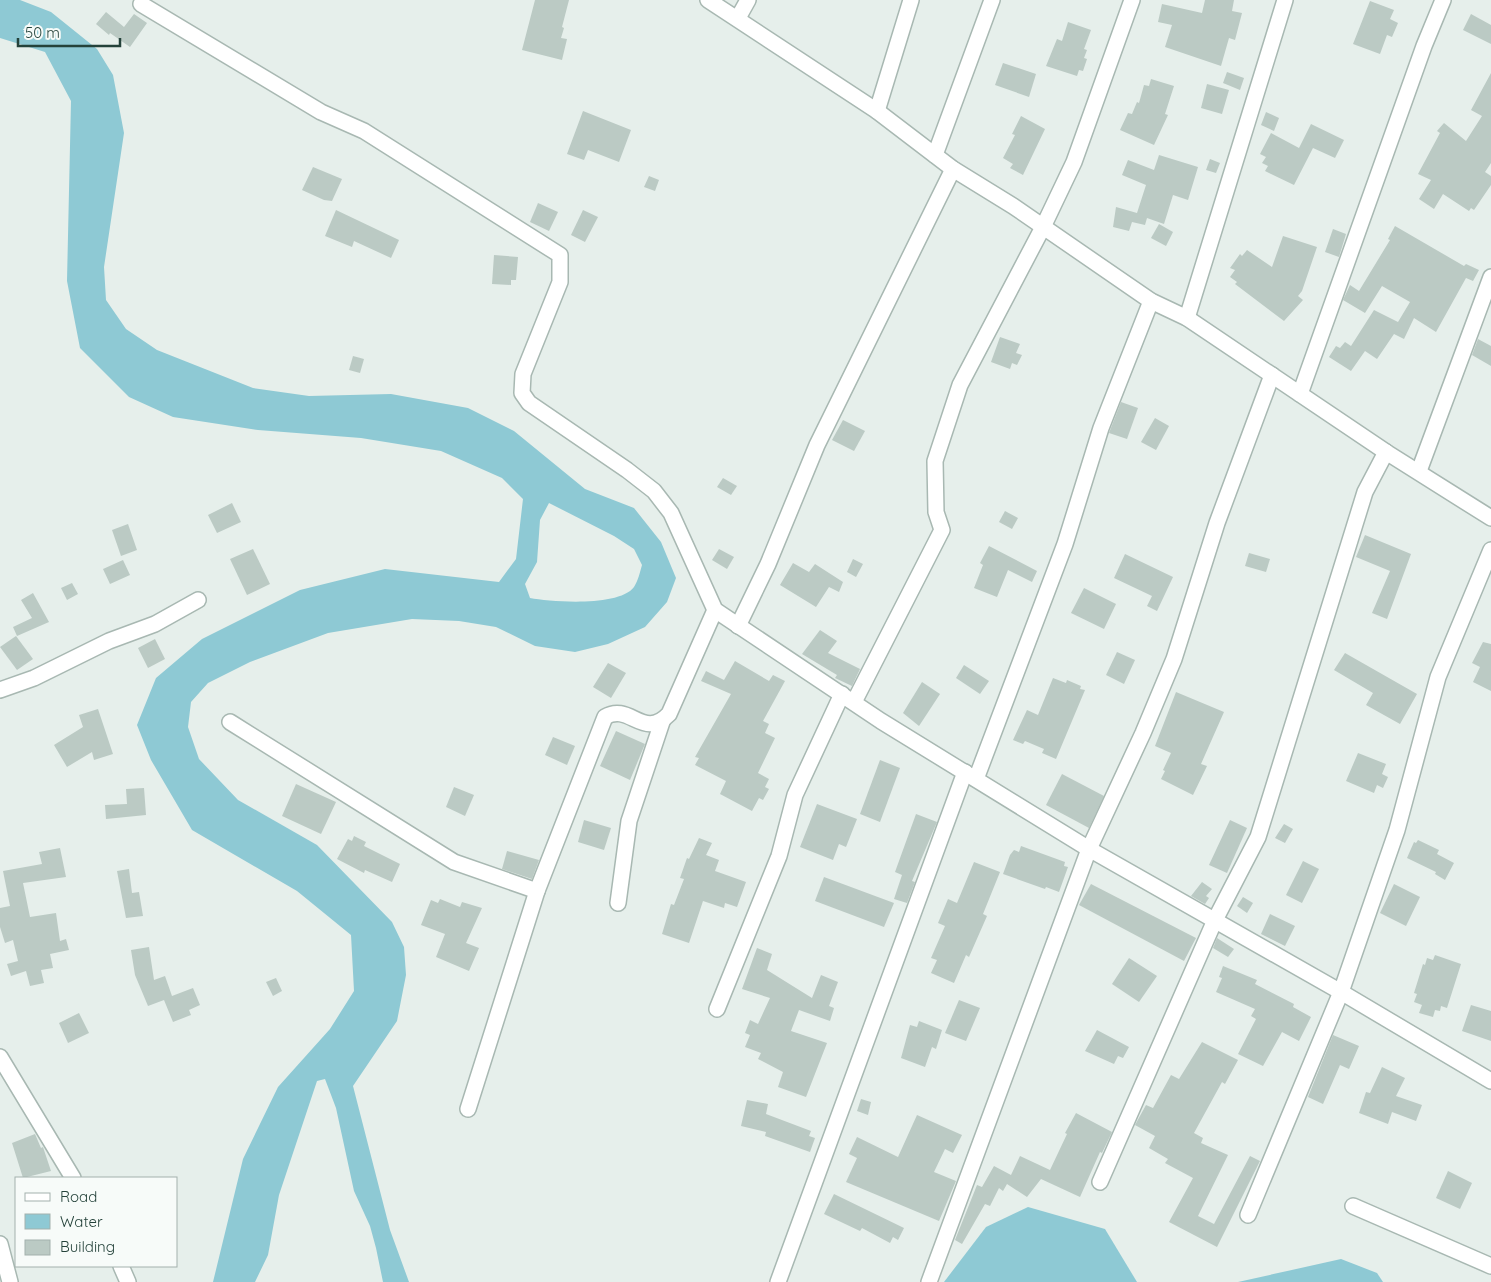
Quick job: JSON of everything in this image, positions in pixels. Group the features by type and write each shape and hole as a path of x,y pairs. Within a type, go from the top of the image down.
{"street":[{"path":"708,0 877,111 953,170 1043,227 1151,301 1187,318 1386,452 1419,470 1491,518"},
{"path":"738,18 748,0"},
{"path":"877,111 911,0"},
{"path":"935,156 992,0"},
{"path":"718,1009 780,856 795,795 942,530 936,512 935,461 960,385 1043,227 1074,162 1132,0"},
{"path":"1187,318 1285,0"},
{"path":"1300,394 1442,0"},
{"path":"141,4 320,112 364,131 560,255 560,282 523,374 522,393 528,403 627,470 654,491 672,512 714,610 848,698 1089,849 1341,992 1491,1081"},
{"path":"738,626 768,564 817,445 953,170"},
{"path":"1419,470 1491,277"},
{"path":"778,1282 971,776 1065,544 1101,428 1151,301"},
{"path":"929,1282 1089,849 1144,733 1174,659 1217,523 1272,375"},
{"path":"1100,1182 1214,920 1258,837 1365,492 1386,452"},
{"path":"1248,1215 1341,992 1397,830 1438,677 1491,550"},
{"path":"0,690 34,678 109,641 155,624 198,600"},
{"path":"618,903 629,821 662,722 669,714 714,610"},
{"path":"468,1109 536,891 605,717 613,712 623,714 640,723 652,725 662,722"},
{"path":"230,722 454,862 536,891"},
{"path":"0,1057 72,1177"},
{"path":"1353,1206 1491,1266"},
{"path":"0,1244 10,1282"},
{"path":"121,1267 128,1282"}],"water":[{"path":"0,0 20,0 51,12 97,49 113,75 124,133 104,267 106,300 126,329 157,350 253,388 309,396 391,394 468,408 514,431 585,489 634,508 661,542 676,578 667,602 645,627 608,644 575,652 535,646 496,627 459,621 412,619 328,633 250,662 208,683 191,702 188,727 199,759 238,800 317,845 392,922 404,947 406,975 397,1021 353,1086 390,1230 409,1282 383,1282 370,1226 354,1191 336,1108 325,1079 317,1081 279,1195 268,1255 255,1282 213,1282 243,1159 278,1087 330,1029 354,991 351,935 297,891 192,830 151,760 137,725 156,678 202,639 300,590 385,569 499,582 516,559 523,499 502,478 441,451 361,438 258,430 173,417 129,397 80,348 67,281 71,101 45,52 0,38","holes":["549,503 614,536 634,549 642,565 634,587 626,593 615,598 585,602 530,598 525,584 537,562 540,520"]},
{"path":"1028,1207 1105,1229 1137,1282 944,1282 986,1227"},
{"path":"1341,1259 1377,1273 1383,1282 1238,1282"}],"building":[{"path":"535,0 569,0 562,27 564,28 561,38 567,39 562,60 522,50"},
{"path":"1205,0 1234,0 1232,11 1242,13 1235,40 1229,38 1221,66 1165,47 1172,25 1158,22 1162,4 1202,13"},
{"path":"1370,1 1394,10 1390,19 1398,23 1392,37 1387,35 1380,54 1353,44"},
{"path":"106,12 124,27 134,14 147,23 130,47 110,33 109,35 96,24"},
{"path":"1471,14 1491,25 1491,44 1463,30"},
{"path":"1068,22 1091,30 1084,49 1087,50 1084,58 1087,59 1083,71 1079,70 1077,76 1046,66 1057,39 1062,41"},
{"path":"1003,63 1036,74 1029,97 995,85"},
{"path":"1227,72 1244,78 1240,90 1223,83"},
{"path":"1491,73 1491,163 1485,172 1491,176 1491,185 1474,210 1471,208 1469,211 1443,194 1434,209 1419,199 1431,180 1418,174 1440,133 1437,131 1444,123 1466,141 1482,116 1471,110"},
{"path":"1151,79 1174,86 1165,114 1168,115 1154,145 1120,130 1128,113 1132,114 1137,102 1139,103 1144,85 1149,86"},
{"path":"1207,84 1229,90 1222,114 1201,108"},
{"path":"583,111 631,130 619,162 588,150 584,160 567,154"},
{"path":"1266,112 1279,118 1274,131 1261,125"},
{"path":"1021,116 1045,129 1023,175 1010,168 1013,164 1003,158 1015,135 1012,134"},
{"path":"1311,124 1344,140 1335,158 1313,148 1294,185 1265,171 1268,166 1262,163 1266,157 1260,154 1271,133 1299,148"},
{"path":"1159,155 1198,167 1188,200 1173,195 1164,224 1147,218 1145,225 1132,222 1129,231 1113,227 1116,207 1137,213 1146,185 1122,175 1128,160 1154,170"},
{"path":"1210,159 1220,163 1216,173 1206,170"},
{"path":"313,167 342,179 332,201 324,200 302,190"},
{"path":"649,176 659,180 655,191 644,187"},
{"path":"538,203 558,212 549,231 530,222"},
{"path":"336,210 399,240 391,258 354,241 352,247 325,236"},
{"path":"583,210 598,217 585,242 571,235"},
{"path":"1159,224 1173,232 1166,246 1151,238"},
{"path":"1395,226 1464,266 1466,264 1479,270 1473,281 1466,278 1436,332 1414,318 1404,339 1394,334 1377,359 1365,351 1351,371 1329,357 1336,346 1340,348 1345,342 1351,346 1374,310 1398,322 1410,302 1382,286 1365,313 1343,300 1350,285 1359,291 1390,240 1388,239"},
{"path":"1333,229 1346,234 1339,257 1325,252"},
{"path":"1283,236 1317,247 1302,291 1298,296 1303,300 1284,321 1235,284 1237,282 1230,277 1235,270 1230,268 1240,254 1242,256 1247,250 1272,267"},
{"path":"494,255 518,257 516,280 511,280 511,285 492,284"},
{"path":"1000,337 1020,344 1016,353 1022,355 1017,365 1012,363 1010,369 991,362"},
{"path":"1478,339 1491,346 1491,366 1472,355"},
{"path":"353,356 364,359 360,373 349,370"},
{"path":"1121,402 1138,408 1127,439 1109,433"},
{"path":"1155,418 1169,426 1156,450 1141,442"},
{"path":"843,420 865,431 854,451 832,440"},
{"path":"723,478 737,486 731,495 717,487"},
{"path":"232,503 241,522 217,533 208,515"},
{"path":"1005,511 1018,518 1012,529 999,522"},
{"path":"128,524 137,550 121,556 112,530"},
{"path":"1365,535 1411,554 1387,619 1372,613 1390,571 1356,557"},
{"path":"989,546 1037,571 1032,582 1008,570 997,597 974,588 983,565 980,563"},
{"path":"253,549 270,584 247,595 230,559"},
{"path":"719,549 734,557 727,569 712,560"},
{"path":"1249,553 1270,559 1266,572 1245,566"},
{"path":"1125,554 1173,577 1157,611 1147,606 1152,596 1114,578"},
{"path":"853,559 863,564 856,577 847,572"},
{"path":"123,560 130,575 110,584 103,569"},
{"path":"793,563 809,572 815,564 843,582 839,592 829,587 816,607 780,585"},
{"path":"72,583 78,594 67,600 61,588"},
{"path":"1084,588 1116,604 1104,629 1071,613"},
{"path":"33,593 49,622 17,636 13,627 32,618 21,600"},
{"path":"820,630 837,641 828,653 860,669 852,686 835,678 837,675 802,654"},
{"path":"16,636 33,659 17,670 0,647"},
{"path":"155,639 165,659 148,668 138,648"},
{"path":"1483,642 1491,644 1491,691 1473,682 1480,667 1472,663"},
{"path":"1117,652 1135,660 1124,684 1106,675"},
{"path":"1345,653 1417,694 1400,724 1366,705 1373,693 1334,670"},
{"path":"735,661 769,681 773,675 785,681 763,721 769,724 765,733 775,738 758,773 769,779 765,787 769,789 763,800 759,798 752,811 720,794 726,781 695,765 699,758 695,757 731,694 701,681 706,671 724,680"},
{"path":"608,663 626,673 611,698 593,687"},
{"path":"964,665 989,681 980,694 956,678"},
{"path":"1053,678 1066,683 1067,680 1081,686 1080,689 1085,690 1056,759 1042,753 1044,749 1025,741 1023,744 1013,740 1027,710 1038,715"},
{"path":"922,682 940,694 919,726 903,713"},
{"path":"1176,692 1224,712 1201,764 1207,766 1193,795 1161,779 1171,753 1155,746"},
{"path":"98,709 113,754 94,760 92,752 67,767 54,745 83,727 79,715"},
{"path":"616,731 645,744 630,780 600,766"},
{"path":"553,737 575,746 567,765 545,755"},
{"path":"1358,753 1386,764 1382,774 1388,777 1383,788 1377,785 1374,793 1346,781"},
{"path":"880,760 900,768 880,822 860,814"},
{"path":"1062,774 1104,796 1089,828 1046,805"},
{"path":"296,784 336,802 321,834 282,816"},
{"path":"454,787 474,795 465,816 446,807"},
{"path":"144,788 146,815 106,819 105,805 127,804 126,789"},
{"path":"817,804 857,819 846,847 839,844 833,860 800,847"},
{"path":"916,814 937,822 912,881 915,882 907,903 894,899 902,875 895,872"},
{"path":"584,820 611,828 604,850 578,842"},
{"path":"1230,820 1247,828 1227,873 1209,865"},
{"path":"1284,824 1293,829 1285,843 1275,838"},
{"path":"354,836 366,842 364,846 400,864 392,882 365,870 364,873 337,859 348,839 352,841"},
{"path":"699,838 712,843 706,855 719,860 715,871 746,882 737,907 725,903 724,908 703,901 689,943 662,934 671,904 674,905 684,879 680,878 687,858 689,859"},
{"path":"1418,840 1439,850 1437,854 1454,863 1445,880 1435,874 1436,872 1407,858 1414,842 1416,843"},
{"path":"1021,846 1065,862 1064,866 1068,867 1059,892 1003,874 1010,855 1014,850 1019,852"},
{"path":"60,848 66,877 23,883 30,917 56,913 60,941 66,939 69,950 50,954 53,968 41,970 44,983 30,986 26,971 11,976 7,964 18,961 13,940 5,943 0,927 0,908 10,906 3,871 42,864 39,852"},
{"path":"507,851 539,860 532,879 502,869"},
{"path":"1303,861 1319,869 1302,903 1286,895"},
{"path":"974,862 1000,872 983,914 987,916 969,957 966,955 954,983 931,973 937,960 931,958 945,926 938,923 948,899 957,903"},
{"path":"129,869 132,893 139,892 143,916 126,918 117,871"},
{"path":"824,877 894,903 884,927 815,901"},
{"path":"1202,882 1212,889 1206,896 1209,898 1205,904 1191,896"},
{"path":"1091,884 1196,938 1184,961 1079,905"},
{"path":"1394,884 1420,897 1406,926 1380,913"},
{"path":"1243,897 1253,903 1247,913 1237,906"},
{"path":"440,899 460,907 462,902 482,908 466,943 479,948 469,971 436,957 445,934 421,925 431,900 438,903"},
{"path":"1270,914 1295,926 1285,946 1261,934"},
{"path":"1217,938 1234,949 1228,957 1213,948"},
{"path":"149,947 154,980 165,976 172,996 193,988 200,1005 189,1010 191,1015 173,1022 164,1000 148,1006 135,975 131,950"},
{"path":"757,948 772,954 767,970 812,998 821,975 838,982 829,1006 834,1008 830,1021 799,1010 791,1031 827,1043 806,1097 778,1087 783,1072 758,1059 761,1053 745,1047 750,1035 745,1033 750,1020 758,1024 770,998 742,989"},
{"path":"1435,955 1461,964 1447,1008 1441,1006 1440,1011 1435,1010 1433,1017 1419,1013 1422,1005 1414,1002 1417,994 1414,993 1423,964 1425,965 1427,958 1433,960"},
{"path":"1129,958 1157,976 1139,1002 1112,984"},
{"path":"1223,966 1257,980 1255,984 1294,1004 1293,1007 1311,1017 1299,1041 1282,1032 1263,1066 1238,1054 1256,1019 1251,1016 1255,1009 1216,992 1222,978 1219,977"},
{"path":"276,978 282,991 273,996 266,982"},
{"path":"959,1000 980,1008 966,1041 945,1033"},
{"path":"1471,1005 1491,1011 1491,1041 1462,1031"},
{"path":"79,1013 89,1033 68,1043 59,1023"},
{"path":"919,1021 942,1030 936,1049 932,1047 925,1067 901,1058 910,1025 917,1027"},
{"path":"1097,1030 1129,1047 1123,1058 1118,1056 1114,1064 1085,1051"},
{"path":"1333,1035 1359,1046 1349,1069 1340,1065 1323,1104 1308,1097"},
{"path":"1202,1042 1238,1060 1225,1084 1222,1082 1194,1133 1203,1138 1201,1143 1228,1155 1198,1216 1214,1224 1250,1156 1260,1161 1217,1247 1169,1222 1193,1178 1165,1163 1168,1159 1149,1148 1155,1136 1135,1125 1146,1105 1153,1108 1171,1075 1179,1079"},
{"path":"1382,1067 1405,1078 1396,1096 1422,1105 1416,1121 1392,1112 1388,1124 1359,1113 1366,1092 1370,1093"},
{"path":"861,1099 871,1102 868,1115 857,1111"},
{"path":"747,1100 768,1104 766,1114 811,1131 809,1136 815,1138 810,1152 765,1136 766,1132 741,1126"},
{"path":"1076,1113 1112,1132 1102,1153 1100,1152 1080,1197 1041,1179 1027,1197 1007,1184 1003,1191 999,1188 990,1206 985,1204 962,1244 955,1240 977,1185 982,1187 994,1166 1011,1175 1020,1156 1050,1170 1067,1134 1065,1133"},
{"path":"917,1115 962,1135 953,1153 945,1149 934,1172 956,1181 939,1221 846,1182 857,1158 849,1154 857,1137 898,1157"},
{"path":"35,1134 41,1148 43,1147 51,1171 23,1177 12,1143"},
{"path":"1448,1171 1472,1183 1460,1209 1436,1198"},
{"path":"834,1194 904,1228 898,1240 893,1237 890,1243 862,1228 860,1231 824,1214"}]}
